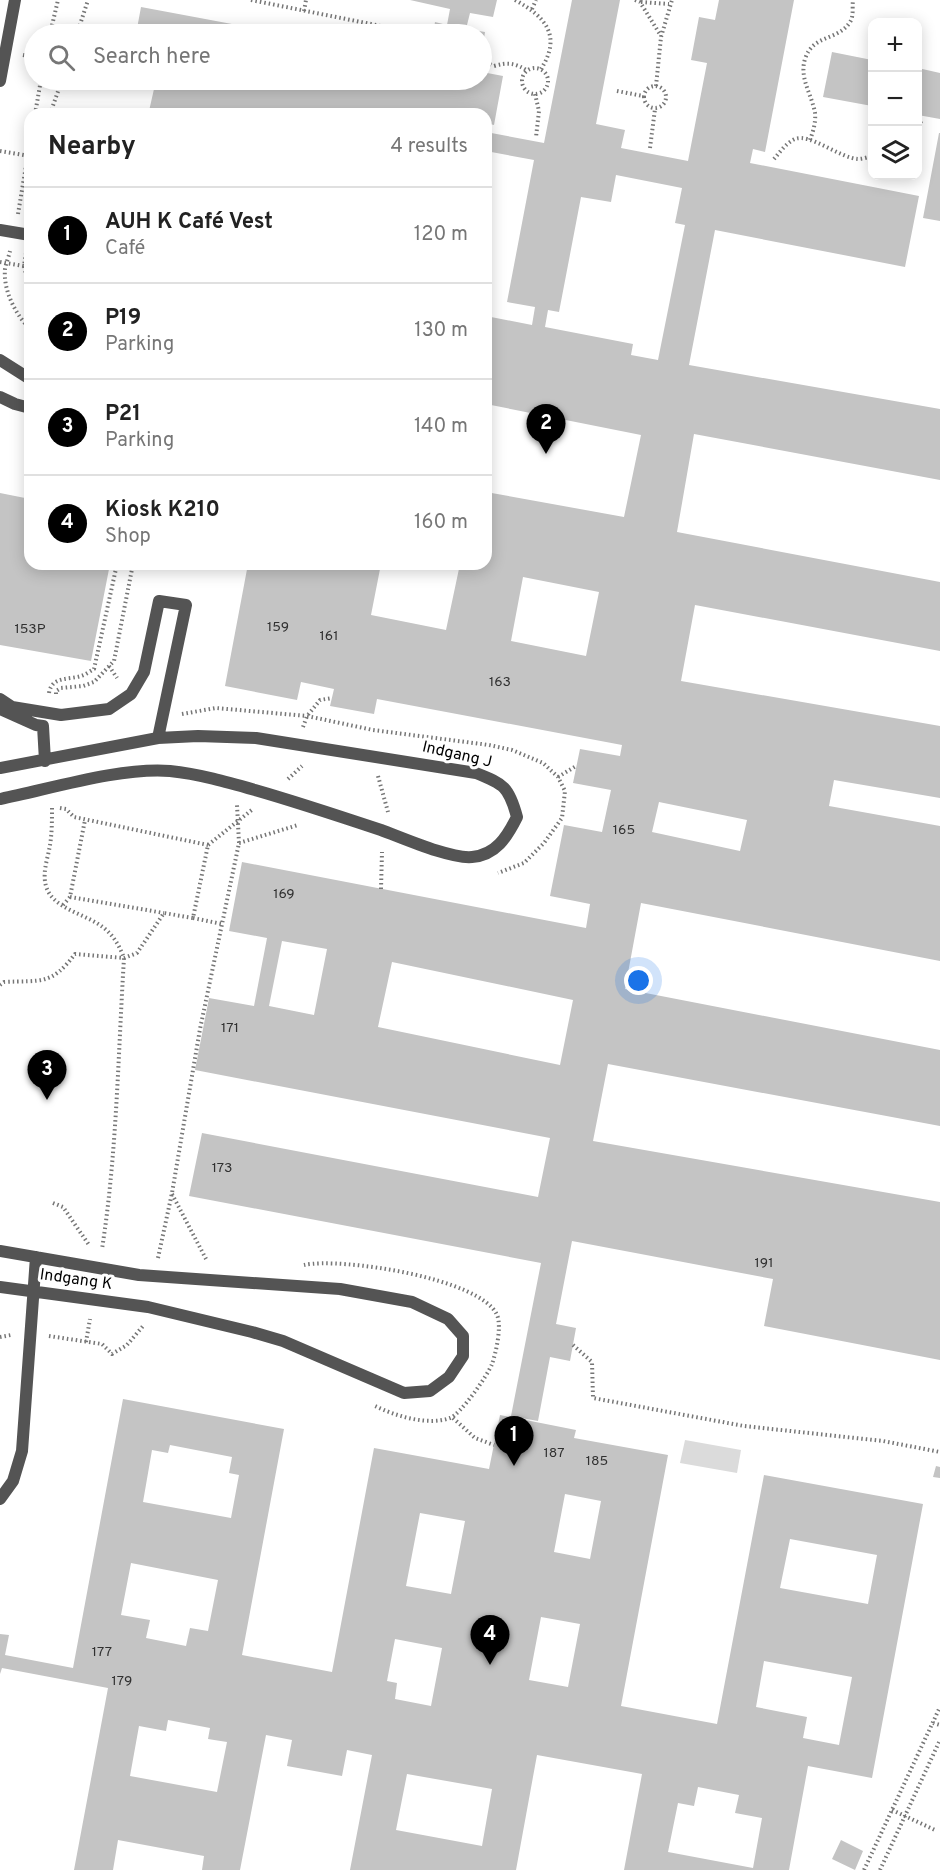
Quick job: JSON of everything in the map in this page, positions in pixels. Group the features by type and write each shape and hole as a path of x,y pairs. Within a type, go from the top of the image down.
{"lane":[{"path":"0,81 15,0"},
{"path":"0,230 24,234"},
{"path":"0,360 24,375"},
{"path":"0,397 24,406"},
{"path":"0,699 12,707 52,714 109,709 131,694 144,672 159,601 186,605 158,738"},
{"path":"0,709 43,726 45,761"},
{"name":"Indgang J","path":"0,768 158,738 198,736 256,738 476,773 498,782 511,795 517,817 507,837 490,853 471,857 446,852 237,785 169,771 122,774 0,799"},
{"name":"Indgang K","path":"0,1251 154,1276 339,1289 412,1302 448,1319 463,1336 463,1356 449,1377 430,1391 404,1393 283,1341 252,1332 148,1307 0,1287"},
{"path":"0,1499 13,1481 22,1451 36,1257"}],"path":[{"path":"52,24 58,0"},
{"path":"80,24 88,0"},
{"path":"251,0 274,2 304,11 370,24"},
{"path":"304,11 306,0"},
{"path":"515,0 532,9 544,21 550,34 552,46 541,69"},
{"path":"532,9 536,0"},
{"path":"635,0 670,2 661,37 656,86"},
{"path":"810,140 815,115 804,77 804,61 811,46 840,32 850,23 853,15 853,0"},
{"path":"640,2 661,37"},
{"path":"492,65 506,62 519,65 528,71"},
{"path":"534,68 541,69 547,75 548,84 543,92 535,94 527,92 523,85 523,77 534,68"},
{"path":"656,86 662,88 666,94 666,101 662,107 649,108 644,103 643,96 650,87 656,86"},
{"path":"36,108 39,90"},
{"path":"52,108 58,90"},
{"path":"617,91 643,96"},
{"path":"535,94 539,111 536,137"},
{"path":"650,148 655,109"},
{"path":"774,159 784,147 796,139 805,138 841,155 859,159 868,157"},
{"path":"0,151 24,155"},
{"path":"0,262 24,266"},
{"path":"52,714 50,687 60,679 81,676 94,669 116,570"},
{"path":"52,714 57,691 61,688 83,686 94,682 114,661 132,570"},
{"path":"296,744 307,716 320,700 332,698"},
{"path":"163,718 216,708 307,716 385,731 512,750 543,763 558,777 565,792 562,818 544,843 524,862 488,877"},
{"path":"385,731 377,780 397,836"},
{"path":"193,918 208,845 271,795 321,748"},
{"path":"558,777 576,766"},
{"path":"154,1276 172,1193 200,1029 239,843 237,785"},
{"path":"58,786 52,807 51,843 44,875 46,888 54,899 105,928 119,944 124,958 109,1203 98,1268"},
{"path":"58,786 66,809 74,817 208,845"},
{"path":"52,807 66,809"},
{"path":"63,905 70,897 85,820"},
{"path":"239,843 304,824"},
{"path":"371,848 390,855"},
{"path":"381,889 382,852"},
{"path":"70,897 222,924"},
{"path":"0,985 4,982 46,980 62,971 75,954 124,958 137,953 164,913"},
{"path":"172,1193 207,1259"},
{"path":"54,1203 63,1207 91,1248"},
{"path":"158,1256 168,1257"},
{"path":"197,1259 217,1260"},
{"path":"296,1266 315,1262 349,1263 458,1286 484,1300 497,1315 499,1335 492,1366 453,1418 429,1422 388,1412 369,1402"},
{"path":"86,1342 93,1299"},
{"path":"0,1337 32,1336 102,1344 112,1354 127,1344 143,1327 148,1307"},
{"path":"573,1345 592,1362 594,1398 744,1426 883,1441 940,1452"},
{"path":"453,1418 475,1438 494,1445"},
{"path":"864,1870 940,1707"},
{"path":"933,1723 940,1725"},
{"path":"880,1870 940,1740"},
{"path":"892,1810 935,1830"}],"shaded area":[{"path":"685,1440 741,1450 737,1473 680,1463"}],"building":[{"path":"410,0 497,0 493,17 470,13 467,24 447,24 450,9"},
{"path":"572,0 620,0 596,124 625,130 621,148 688,161 707,63 691,60 699,17 715,20 719,0 794,0 765,152 753,149 750,163 919,196 905,267 715,230 689,365 940,409 940,480 694,434 677,532 940,582 940,651 695,605 681,681 940,726 940,798 834,780 829,806 940,826 940,961 641,903 625,989 940,1050 940,1126 608,1064 593,1141 940,1202 940,1360 764,1326 773,1279 572,1241 556,1324 576,1328 570,1361 550,1357 538,1421 511,1416 541,1263 189,1196 202,1133 538,1197 550,1138 195,1070 209,998 254,1006 267,938 229,931 242,862 586,928 590,904 550,896 564,825 602,832 611,790 573,783 580,749 620,756 622,745 377,699 374,714 330,706 334,689 301,682 297,700 225,686 247,570 380,570 371,615 446,630 459,570 492,570 492,493 624,517 641,435 492,405 492,317 532,325 535,307 507,302 534,160 492,152 492,133 544,143","holes":["616,175 682,188 675,223 685,225 658,360 631,355 633,344 545,327 548,310 559,312 581,197 611,202","523,577 599,592 586,656 511,641","659,802 747,820 740,851 652,832","282,941 327,949 314,1015 269,1006","392,962 573,1000 560,1065 378,1027"]},
{"path":"141,7 232,24 138,24"},
{"path":"832,52 868,59 868,105 823,97"},
{"path":"922,69 940,73 940,119 922,116"},
{"path":"492,74 503,76 494,125 492,124 492,108 150,108 154,90 492,90"},
{"path":"940,133 940,221 923,218"},
{"path":"0,493 24,498 24,570 109,570 91,661 0,645"},
{"path":"123,1399 284,1429 242,1655 332,1672 374,1448 489,1469 500,1415 576,1430 574,1438 668,1455 621,1706 717,1724 764,1475 923,1504 872,1778 808,1766 789,1870 624,1870 642,1774 537,1755 516,1870 350,1870 372,1755 347,1750 342,1776 287,1766 292,1740 266,1735 240,1870 202,1870 204,1856 118,1840 113,1870 74,1870 108,1688 2,1668 0,1674 0,1634 9,1635 5,1655 73,1668","holes":["170,1445 232,1457 229,1473 239,1475 231,1518 143,1502 152,1450 168,1453","565,1494 601,1501 590,1559 554,1552","420,1513 465,1521 451,1594 406,1586","790,1539 877,1555 868,1604 780,1588","131,1563 218,1580 208,1631 190,1628 186,1646 146,1638 150,1620 121,1615","541,1617 580,1624 568,1687 529,1680","395,1639 442,1648 431,1706 395,1699 397,1683 387,1681","764,1661 852,1677 839,1745 803,1738 807,1717 756,1707","168,1720 210,1728 208,1739 227,1742 217,1792 130,1776 139,1726 166,1731","407,1774 492,1789 482,1846 396,1830","698,1787 739,1795 735,1813 762,1818 753,1868 668,1852 678,1803 694,1806"]},
{"path":"936,1466 940,1467 940,1478 933,1477"},
{"path":"841,1840 863,1851 855,1870 832,1859"}],"place":[{"name":"P19","path":"546,454"},
{"name":"P21","path":"47,1100"},
{"name":"AUH K Café Vest","path":"514,1466"},
{"name":"Kiosk K210","path":"490,1665"}]}
